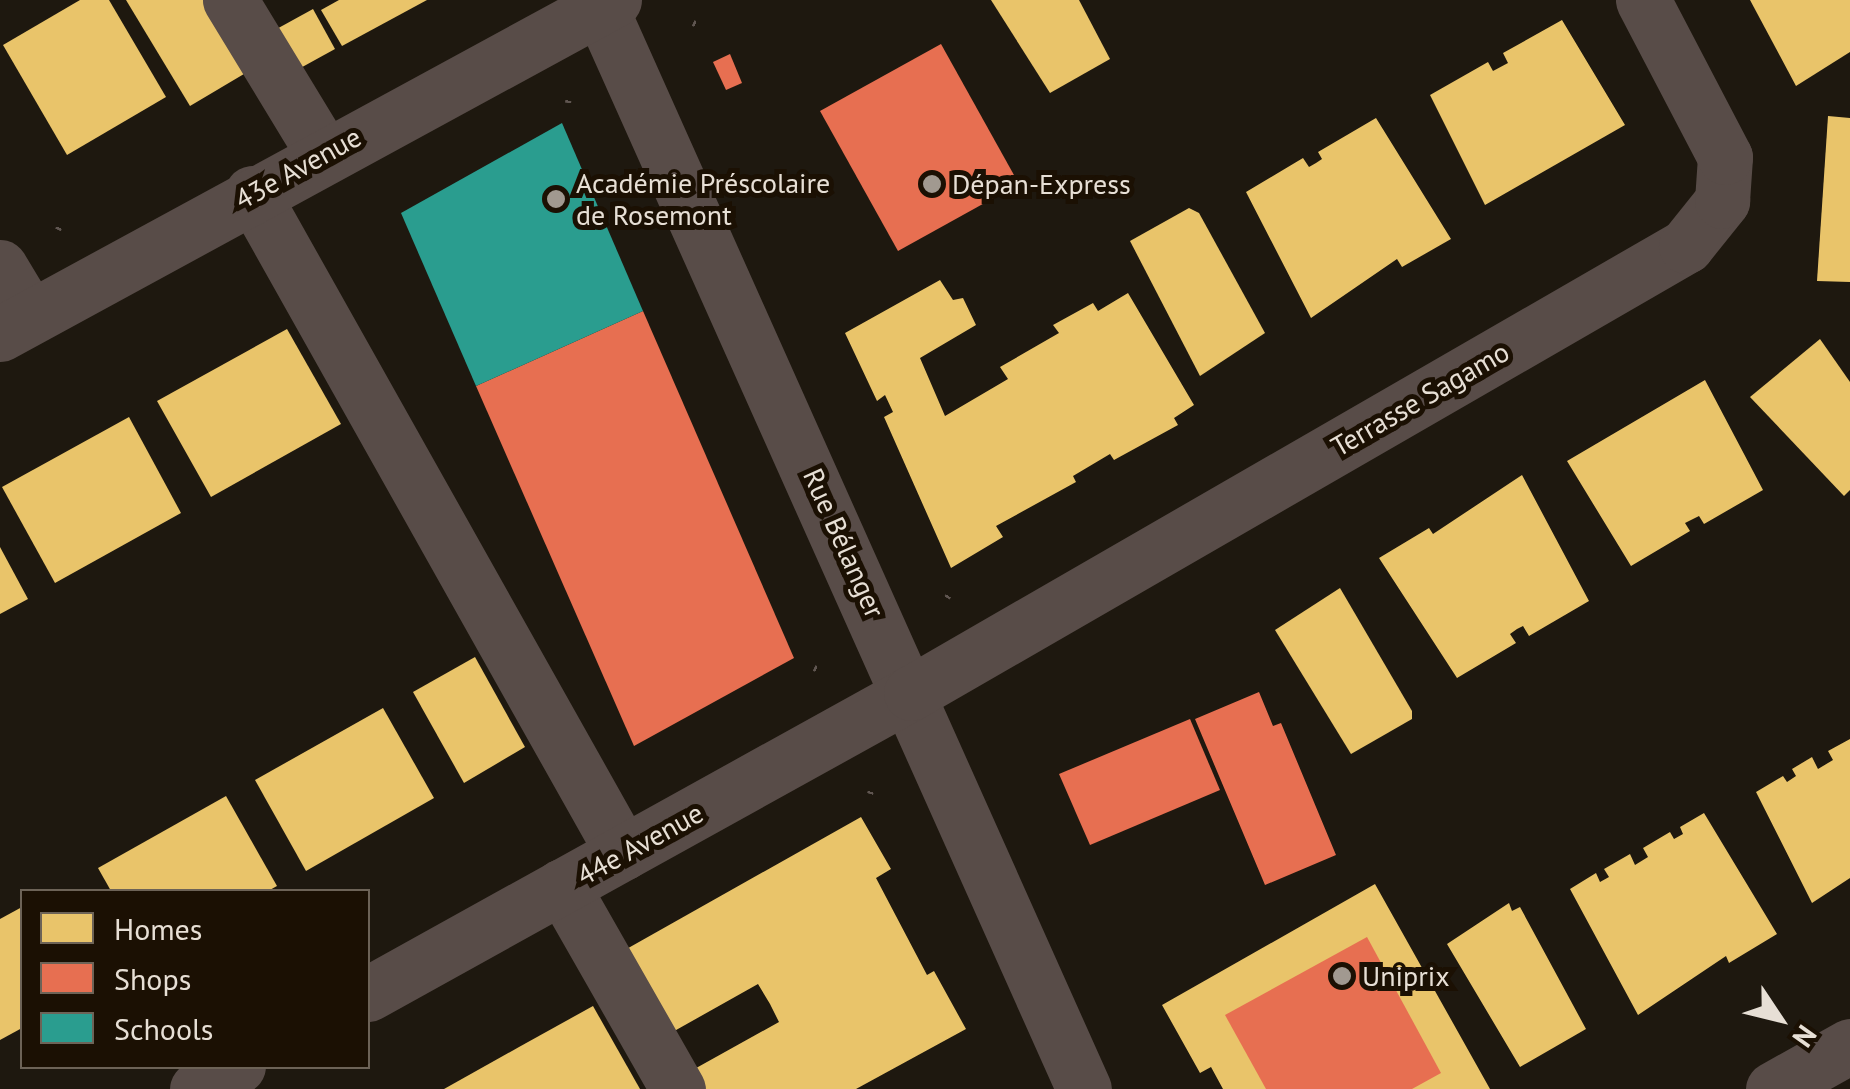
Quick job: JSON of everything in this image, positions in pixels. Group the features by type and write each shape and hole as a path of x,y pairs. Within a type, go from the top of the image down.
{"street":[{"path":"230,0 323,153"},
{"name":"Terrasse Sagamo","path":"912,692 1702,233 1722,201 1724,157 1643,0"},
{"name":"43e Avenue","path":"15,326 323,153 603,3"},
{"name":"Rue Bélanger","path":"603,3 912,692 1084,1089"},
{"path":"252,193 623,853"},
{"path":"0,267 15,326"},
{"name":"44e Avenue","path":"370,993 912,692"},
{"path":"562,886 678,1089"},
{"path":"1773,1089 1850,1046"},
{"path":"197,1089 233,1069"}],"building: Homes":[{"path":"80,0 109,0 166,97 67,155 3,45"},
{"path":"126,0 207,0 249,71 190,106"},
{"path":"339,0 427,0 342,46 321,10"},
{"path":"991,0 1079,0 1110,59 1050,93"},
{"path":"1750,0 1850,0 1850,52 1796,86"},
{"path":"313,9 335,49 295,71 273,31"},
{"path":"1562,20 1625,125 1485,205 1430,95 1488,62 1493,71 1508,63 1503,53"},
{"path":"1828,116 1850,118 1850,282 1817,281"},
{"path":"1376,118 1451,239 1402,267 1397,259 1311,318 1246,192 1303,158 1309,167 1322,159 1318,152"},
{"path":"1189,208 1199,213 1265,333 1200,376 1130,241"},
{"path":"940,280 953,300 963,298 976,325 920,358 945,416 1008,379 1000,367 1059,333 1053,325 1093,303 1098,311 1128,293 1194,405 1174,418 1178,425 1114,460 1110,454 1073,476 1076,482 996,526 1003,537 951,568 884,417 893,412 885,395 877,401 845,333"},
{"path":"287,329 341,424 211,497 157,401"},
{"path":"1820,339 1850,382 1850,490 1844,496 1750,397"},
{"path":"1705,380 1763,490 1704,524 1699,516 1685,523 1690,531 1631,566 1567,461"},
{"path":"129,417 181,513 55,583 2,487"},
{"path":"1522,475 1589,601 1529,636 1523,626 1517,629 1510,634 1516,643 1457,678 1379,558 1429,528 1433,534"},
{"path":"0,547 28,599 0,614"},
{"path":"1340,588 1412,711 1412,719 1351,754 1275,630"},
{"path":"475,657 525,747 464,783 413,692"},
{"path":"383,708 434,798 306,871 255,780"},
{"path":"1850,739 1850,878 1812,903 1756,792 1783,776 1787,782 1796,776 1792,769 1812,757 1818,769 1833,760 1828,751"},
{"path":"226,796 277,886 110,889 98,868"},
{"path":"1704,813 1777,934 1729,963 1726,956 1638,1015 1570,889 1596,873 1600,882 1609,877 1604,869 1630,854 1635,865 1648,857 1643,848 1670,832 1674,839 1683,834 1680,827"},
{"path":"861,817 891,869 876,878 927,975 934,971 966,1029 856,1089 698,1089 689,1072 779,1022 770,1004 758,984 669,1034 623,951"},
{"path":"1375,884 1490,1089 1223,1089 1211,1067 1200,1073 1162,1005"},
{"path":"1509,903 1512,911 1520,907 1586,1029 1520,1067 1447,944"},
{"path":"20,908 20,1029 0,1040 0,919"},
{"path":"593,1006 640,1089 444,1089 519,1047"}],"building: Shops":[{"path":"941,44 1019,184 898,251 820,111"},
{"path":"730,54 742,83 726,90 713,62"},
{"path":"643,311 794,658 634,746 476,386"},
{"path":"1259,692 1273,726 1281,723 1336,855 1265,885 1195,719"},
{"path":"1190,719 1220,790 1090,845 1059,774"},
{"name":"Uniprix","path":"1367,937 1441,1073 1412,1089 1266,1089 1225,1015"}],"building: Schools":[{"path":"562,123 643,311 476,386 401,213"}],"place":[{"name":"Dépan-Express","path":"932,184"},
{"name":"Académie Préscolaire de Rosemont","path":"556,199"},
{"name":"Uniprix","path":"1342,976"}]}
